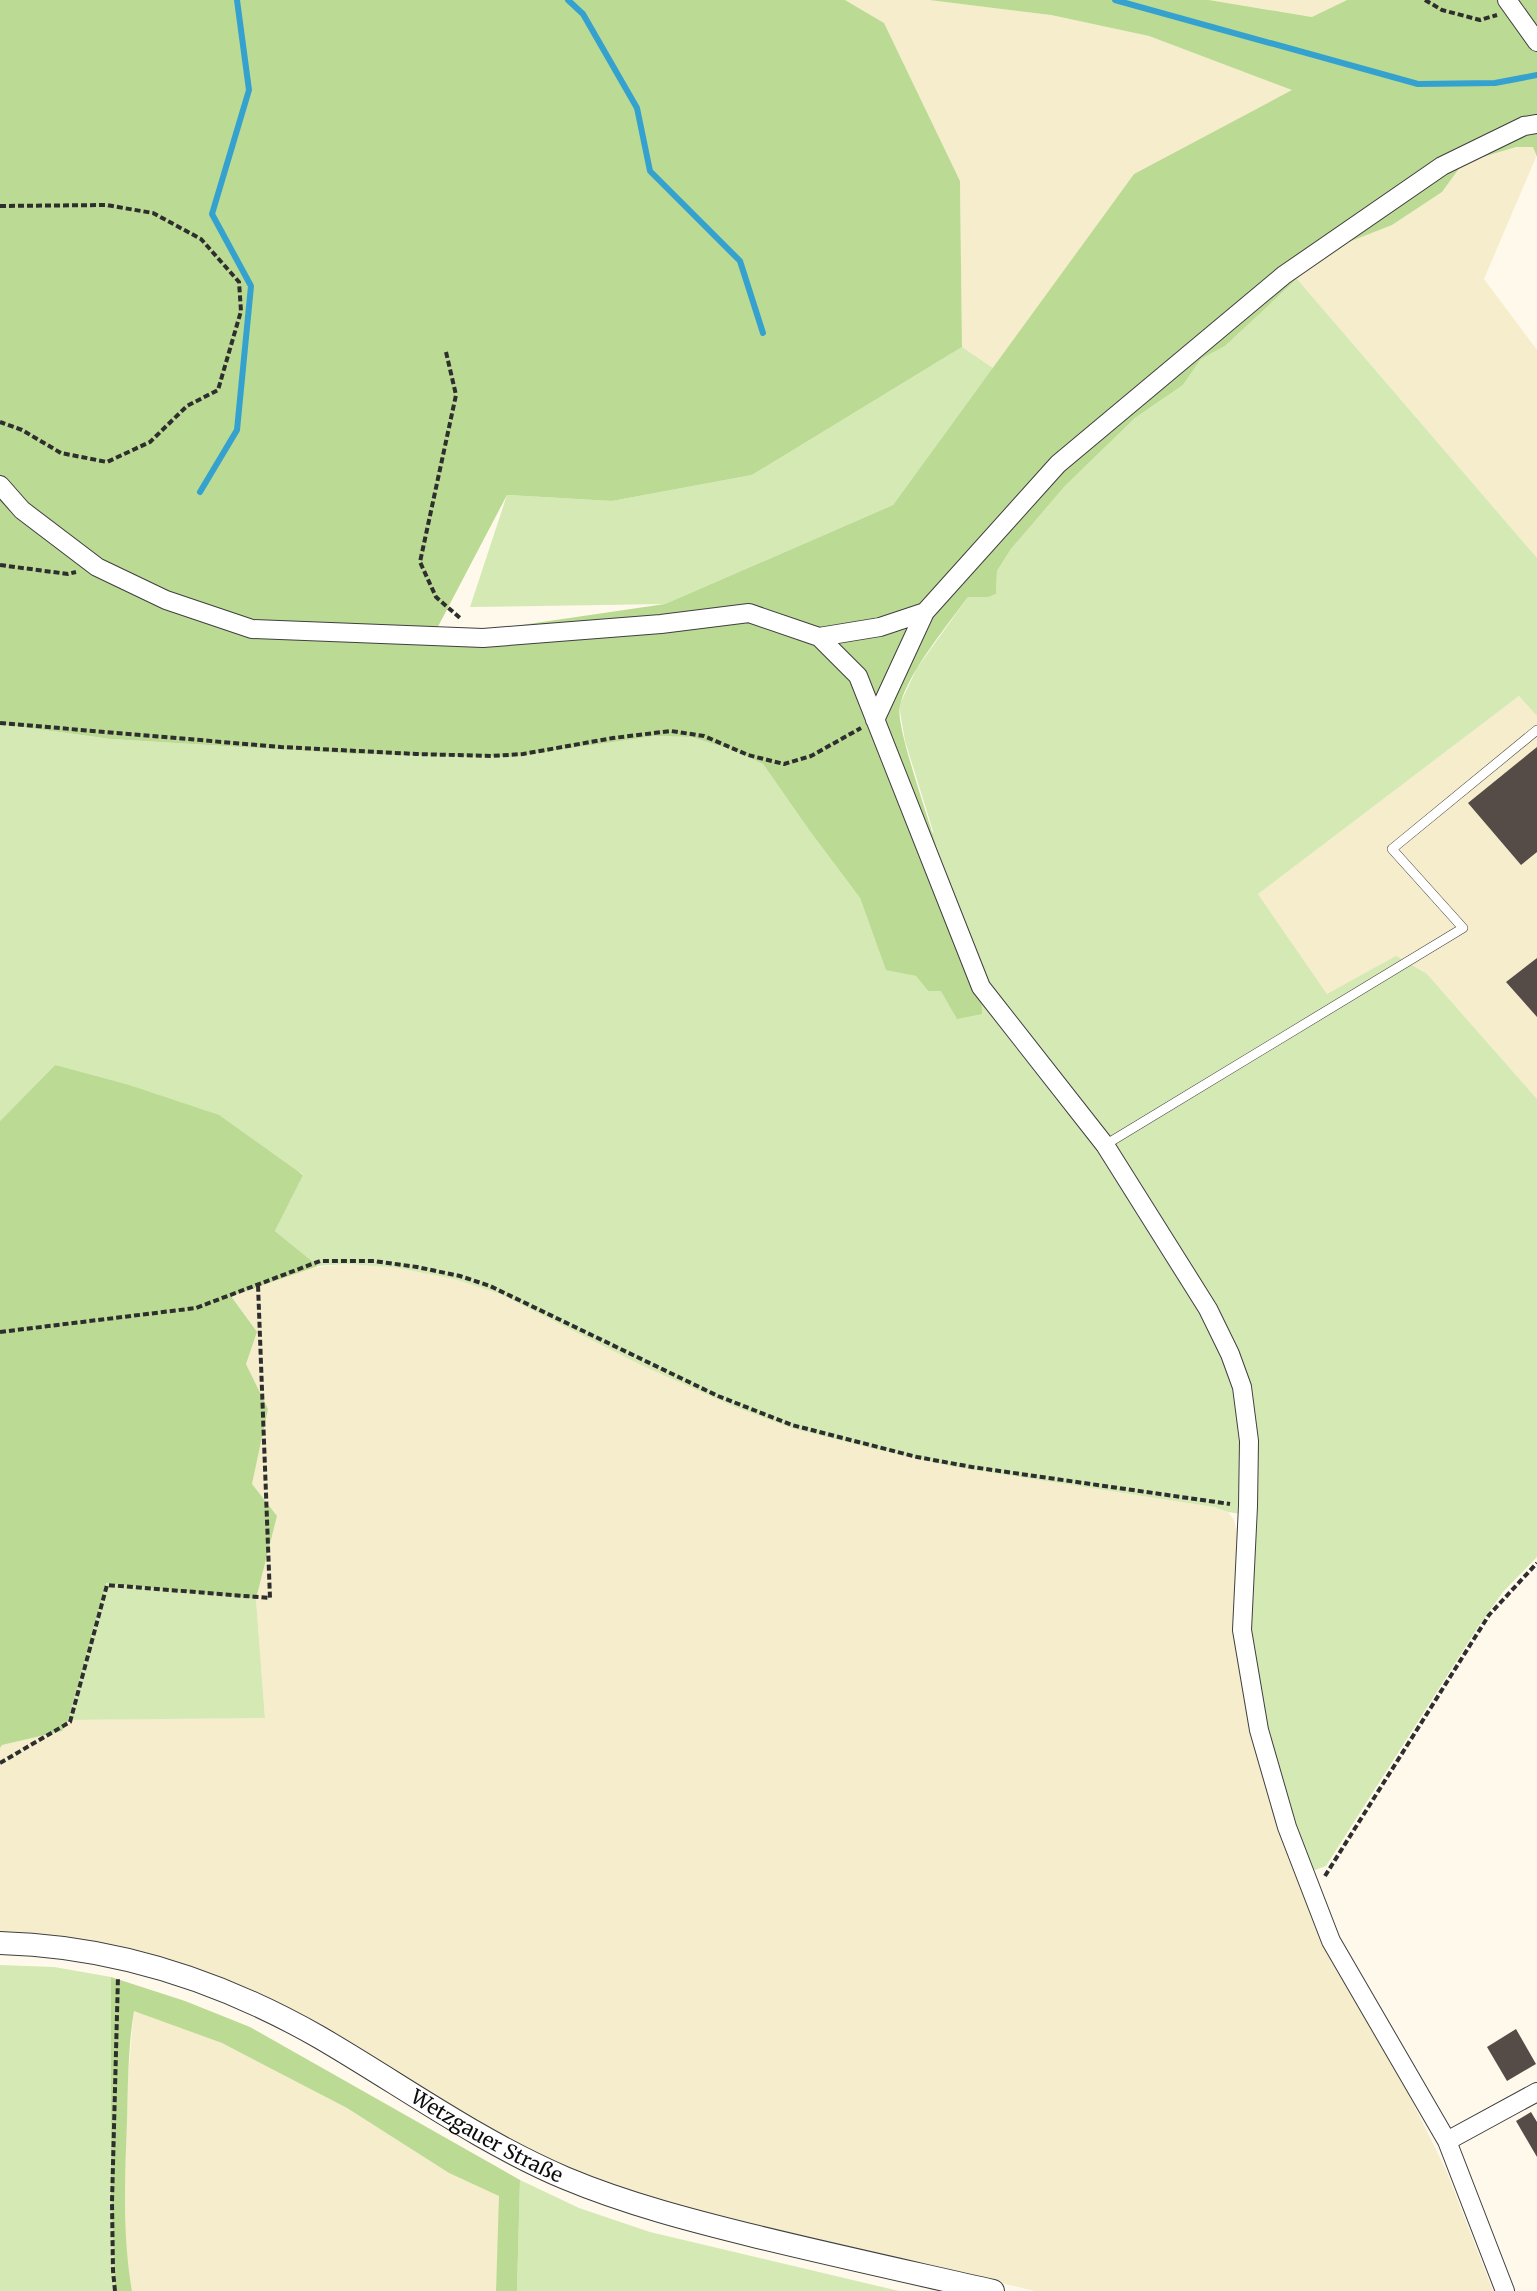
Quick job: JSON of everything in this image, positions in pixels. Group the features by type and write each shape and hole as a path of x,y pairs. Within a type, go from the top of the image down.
{"street":[{"path":"1510,5 1537,42"},
{"path":"875,720 925,612 1058,464 1284,275 1442,166 1524,126 1537,124"},
{"path":"0,485 22,510 97,567 166,600 252,629 483,638 661,624 749,613 819,637 858,676 981,987 1105,1145 1208,1309 1230,1353 1242,1387 1249,1442 1242,1629 1259,1730 1287,1827 1330,1941 1447,2141 1505,2291"},
{"path":"819,637 880,627 925,612"},
{"name":"Wetzgauer Straße","path":"0,1943 70,1948 118,1956 168,1969 216,1987 317,2036 493,2141 563,2177 612,2196 689,2220 993,2291"},
{"path":"1447,2141 1537,2092"}],"lane":[{"path":"1105,1145 1463,928 1392,849 1537,730"}],"path":[{"path":"1425,0 1442,10 1480,20 1510,5"},
{"path":"0,206 106,205 153,213 201,239 238,282 241,311 218,390 187,406 150,442 118,457 107,462 61,453 22,430 0,422"},
{"path":"446,352 456,395 420,562 436,597 483,638"},
{"path":"0,565 68,574 97,567"},
{"path":"0,723 281,747 491,756 523,754 613,738 671,731 704,736 748,755 784,764 811,756 875,720"},
{"path":"0,1332 196,1308 320,1261 374,1261 460,1276 490,1286 718,1396 792,1425 843,1439 972,1467 1248,1506"},
{"path":"0,1763 70,1722 107,1585 270,1598 258,1285"},
{"path":"1310,1886 1324,1877 1489,1615 1537,1563"},
{"path":"115,2291 112,2202 118,1956"}],"shaded area":[{"path":"845,0 929,0 1051,15 1149,36 1293,90 1134,174 993,368 962,347 960,181 884,23"},
{"path":"1209,0 1347,0 1313,17"},
{"path":"1516,147 1534,147 1536,157 1484,279 1537,350 1537,558 1297,279 1328,249 1392,225 1442,192 1463,163"},
{"path":"1519,696 1537,716 1537,1099 1427,974 1327,994 1258,894"},
{"path":"348,1264 398,1268 454,1279 500,1294 641,1365 794,1429 954,1467 1214,1507 1228,1512 1234,1520 1238,1535 1268,1784 1402,2081 1446,2170 1493,2291 1035,2291 658,2204 530,2152 267,2000 0,1935 0,1748 2,1745 62,1731 68,1720 265,1717 256,1599 277,1516 252,1484 268,1409 246,1364 257,1332 231,1295 310,1268"},
{"path":"134,2010 222,2043 347,2108 449,2173 500,2196 496,2291 132,2291 125,2253 125,2176 128,2076"}],"green space":[{"path":"0,0 845,0 884,23 960,181 962,347 752,475 612,501 507,495 432,638 665,604 893,505 1134,174 1292,90 1149,36 1051,15 929,0 1209,0 1312,17 1347,0 1537,0 1537,157 1533,147 1516,147 1463,163 1442,192 1392,225 1328,250 1225,346 1201,359 1183,385 1135,418 1065,486 1011,549 997,571 996,594 988,597 968,597 930,649 911,678 900,705 900,716 907,752 937,850 928,854 981,987 982,1014 957,1019 941,991 928,991 916,976 886,970 860,898 763,764 736,751 691,737 655,736 510,757 354,754 111,739 0,724"},
{"path":"1297,279 1537,558 1537,716 1519,696 1258,894 1327,994 1396,956 1427,974 1537,1099 1537,1557 1503,1592 1478,1627 1326,1866 1315,1870 1308,1866 1285,1799 1256,1685 1251,1622 1255,1516 1228,1512 1214,1507 954,1467 794,1429 735,1407 641,1365 500,1294 454,1279 398,1268 348,1264 318,1266 275,1231 303,1174 55,1065 0,1121 0,724 111,739 354,754 510,757 655,736 691,737 736,751 763,764 860,898 886,969 916,976 928,991 928,854 933,831 905,741 899,706 917,668 968,597 987,597 996,594 997,571 1011,549 1065,486 1135,418 1183,385 1201,359 1225,346"},
{"path":"962,347 993,368 893,505 665,604 470,607 507,495 612,501 752,475"},
{"path":"55,1065 129,1085 219,1115 303,1175 275,1231 318,1266 231,1296 257,1332 246,1364 268,1409 252,1484 277,1516 256,1599 106,1583 68,1720 62,1731 2,1745 0,1748 0,1121"},
{"path":"106,1583 256,1599 265,1718 68,1720"},
{"path":"0,1965 54,1967 111,1977 111,2195 115,2291 0,2291"},
{"path":"111,1977 185,2001 250,2027 520,2180 517,2291 496,2291 499,2196 449,2173 347,2108 222,2043 134,2011 129,2066 125,2185 125,2227 132,2291 115,2291 111,2195"},
{"path":"520,2180 579,2208 650,2232 899,2291 517,2291"}],"building":[{"path":"1537,747 1537,852 1521,865 1468,803"},
{"path":"1537,958 1537,1017 1506,982"},
{"path":"1516,2029 1536,2064 1507,2081 1487,2047"},
{"path":"1531,2112 1537,2122 1537,2157 1516,2121"}],"waterway":[{"path":"200,492 237,430 251,286 212,214 249,90 237,0"},
{"path":"568,0 583,14 637,108 650,171 740,261 763,333"},
{"path":"1115,0 1418,84 1495,83 1537,75"}]}
